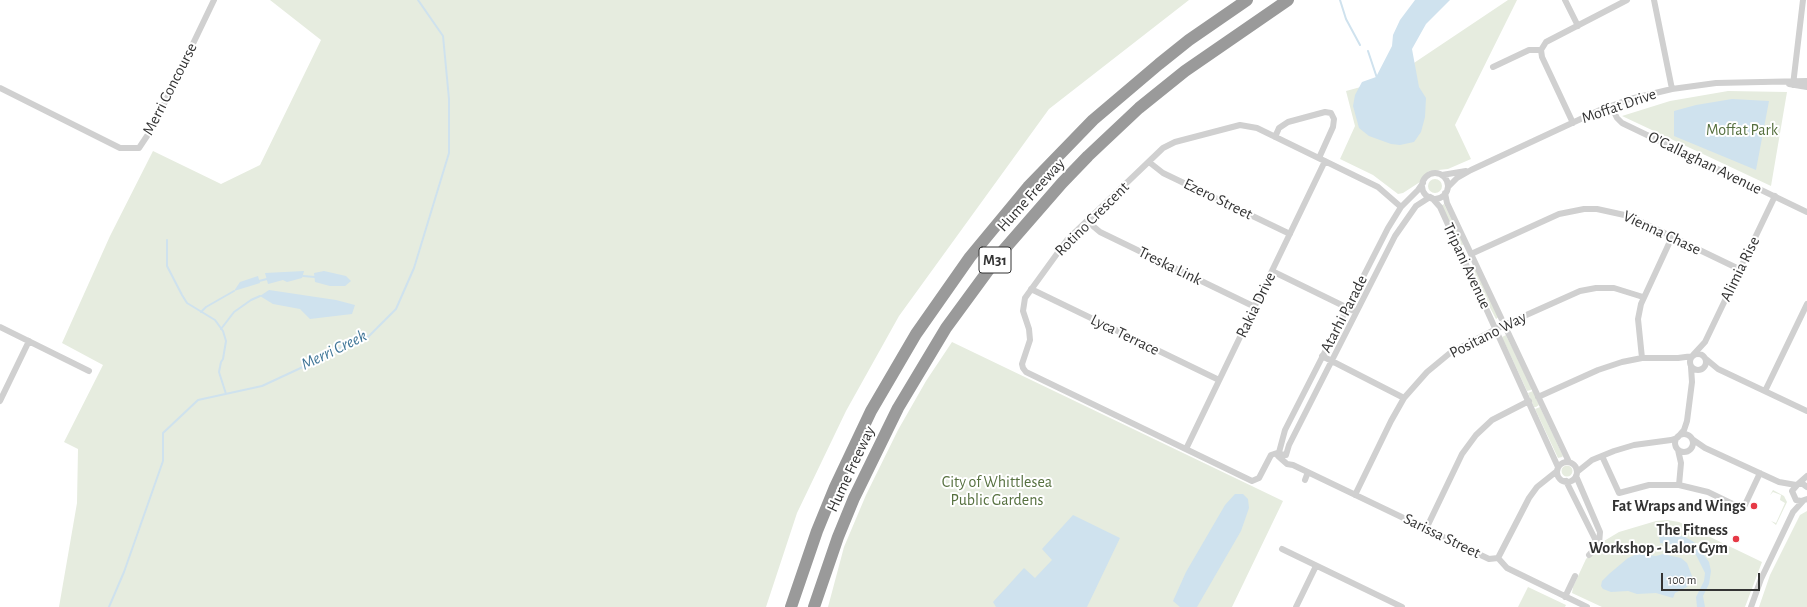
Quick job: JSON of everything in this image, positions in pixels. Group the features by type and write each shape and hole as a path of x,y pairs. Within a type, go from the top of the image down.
{"highway":[{"name":"Hume Freeway","path":"791,607 835,487 868,418 916,334 970,257 1028,187 1093,120 1189,40 1247,0"},
{"name":"Hume Freeway","path":"814,607 838,537 854,498 898,408 946,328 1001,253 1062,183 1088,156 1140,108 1185,71 1288,0"}],"street":[{"name":"Merri Concourse","path":"0,88 120,148 139,148 153,127 214,0"},
{"path":"1565,0 1578,26"},
{"path":"1573,123 1542,57 1541,50 1546,42 1627,0"},
{"path":"1654,0 1672,89"},
{"path":"1793,83 1803,0"},
{"path":"1493,67 1529,50 1541,50"},
{"name":"Moffat Drive","path":"1447,190 1457,178 1471,170 1611,106 1672,89 1738,82 1793,83 1807,81"},
{"name":"Moffat Drive","path":"1793,83 1807,87"},
{"name":"O'Callaghan Avenue","path":"1611,106 1617,118 1622,123 1807,212"},
{"path":"1274,137 1279,128 1288,122 1325,112 1331,113 1334,119 1333,127 1319,158"},
{"name":"Rotino Crescent","path":"1278,455 1266,464 1259,478 1254,480 1244,478 1024,370 1022,364 1030,340 1023,306 1025,298 1061,247 1170,143 1240,125 1252,126 1378,187 1401,207"},
{"name":"Ezero Street","path":"1149,162 1163,173 1290,234"},
{"name":"Rakia Drive","path":"1186,450 1325,162"},
{"name":"Moffat Drive","path":"1442,175 1471,170"},
{"path":"1430,174 1442,175 1446,180 1447,190 1440,198 1431,198 1424,191 1422,183 1430,174"},
{"name":"Atarhi Parade","path":"1278,455 1282,436 1388,228 1401,207 1418,190 1422,183"},
{"name":"Tripani Avenue","path":"1447,190 1447,203 1538,397 1571,463"},
{"name":"Alimia Rise","path":"1693,356 1705,342 1775,196"},
{"name":"Atarhi Parade","path":"1286,455 1289,445 1356,312 1405,220 1416,206 1431,198"},
{"name":"Tripani Avenue","path":"1431,198 1440,207 1529,401 1558,469"},
{"name":"Vienna Chase","path":"1471,254 1548,218 1584,209 1619,213 1672,236 1739,269"},
{"name":"Treska Link","path":"1087,221 1100,232 1255,307"},
{"path":"1642,358 1638,319 1643,297 1672,236"},
{"path":"1272,271 1356,312"},
{"name":"Positano Way","path":"1355,495 1391,421 1404,398 1427,372 1444,357 1463,345 1504,325 1572,294 1588,289 1614,288 1643,297"},
{"name":"Lyca Terrace","path":"1031,289 1219,380"},
{"path":"1765,391 1807,304"},
{"path":"0,327 89,371"},
{"path":"0,401 29,341"},
{"name":"Alimia Rise","path":"1705,342 1705,358"},
{"path":"1538,397 1598,370 1642,358 1678,358 1701,354 1718,369 1807,411"},
{"path":"1322,356 1404,398"},
{"path":"1679,486 1681,463 1675,443 1684,430 1687,421 1692,382 1690,361 1693,356"},
{"path":"1678,358 1695,370 1718,369"},
{"path":"1692,382 1706,364 1705,358"},
{"path":"1426,529 1462,454 1476,434 1492,420 1529,401"},
{"path":"1681,463 1693,444 1687,421"},
{"path":"1498,558 1529,498 1563,463 1592,460 1634,445 1662,442 1683,434 1705,448 1779,482 1797,485 1803,484 1807,487"},
{"path":"1662,442 1678,449 1688,451 1705,448"},
{"path":"1278,455 1286,455"},
{"name":"Sarissa Street","path":"1278,455 1287,464 1293,465 1308,472 1489,559 1498,558 1506,568 1587,607"},
{"name":"Sarissa Street","path":"1286,455 1293,465"},
{"path":"1602,456 1619,493 1649,485 1679,486 1708,492 1743,509 1760,473"},
{"path":"1544,483 1572,480 1592,460"},
{"path":"1571,463 1577,474 1600,532 1600,542 1589,555"},
{"path":"1558,469 1595,539 1596,546"},
{"path":"1305,480 1308,472"},
{"path":"1793,512 1793,489 1807,476"},
{"path":"1779,482 1796,500 1806,500"},
{"path":"1751,607 1761,579 1793,512 1806,500"},
{"path":"1282,549 1402,607"},
{"path":"1296,607 1316,566"},
{"path":"1565,597 1574,576"}],"green space":[{"path":"270,0 1189,0 1049,109 899,316 846,411 797,513 766,607 59,607 77,503 78,449 64,442 103,365 62,343 110,236 153,151 221,184 260,165 321,40"},
{"path":"1508,0 1517,0 1455,125 1471,159 1448,169 1429,171 1420,182 1403,193 1398,194 1373,175 1340,159 1355,126 1346,91 1390,79"},
{"name":"Moffat Park","path":"1728,91 1787,92 1771,186 1622,116 1670,101"},
{"path":"1432,179 1438,179 1442,183 1442,189 1438,193 1432,193 1428,189 1428,183"},
{"path":"1444,204 1464,244 1461,246 1441,206"},
{"path":"1474,265 1499,317 1496,319 1469,268"},
{"path":"1506,335 1532,389 1531,390 1527,391 1502,337"},
{"name":"City of Whittlesea Public Gardens","path":"952,342 1283,501 1232,607 828,607 844,547 866,495 898,430 926,381"},
{"path":"1533,391 1539,405 1536,407 1534,407 1528,393"},
{"path":"1540,407 1563,456 1562,457 1558,458 1535,409"},
{"path":"1565,466 1569,466 1571,467 1571,475 1565,476 1562,473 1562,469"},
{"path":"1773,490 1784,496 1787,502 1776,525 1771,521 1776,523 1785,503 1780,500 1781,495 1773,492 1770,495"},
{"path":"1807,511 1807,607 1759,607 1770,575 1800,515"},
{"path":"1667,520 1679,522 1762,562 1745,607 1602,607 1572,593 1573,587 1586,559 1604,541 1619,532 1656,521"},
{"path":"1528,587 1566,605 1565,607 1518,607"}],"water":[{"path":"1415,0 1450,0 1426,24 1412,49 1419,87 1426,98 1425,117 1421,132 1414,142 1400,145 1391,144 1369,136 1359,128 1353,106 1355,95 1362,82 1376,77 1392,46 1393,35 1400,20"},
{"path":"1732,99 1769,101 1756,170 1674,136 1674,111 1696,105"},
{"path":"304,271 302,278 287,282 283,280 268,284 265,273"},
{"path":"324,271 346,276 351,281 345,286 330,286 315,282 314,273"},
{"path":"258,276 260,283 234,291 240,282"},
{"path":"269,290 336,300 355,305 352,314 310,319 300,309 273,304 260,296"},
{"path":"1235,494 1243,494 1248,499 1249,508 1241,531 1197,607 1180,607 1173,601 1186,572 1225,505"},
{"path":"1073,515 1120,538 1087,607 996,607 993,602 1024,568 1035,578 1052,560 1042,549"},
{"path":"1673,534 1685,537 1694,542 1709,562 1711,571 1709,584 1703,596 1705,607 1697,607 1696,597 1704,581 1705,573 1696,555 1682,546 1660,543 1659,535"},
{"path":"1637,554 1656,556 1663,554 1681,558 1687,563 1692,576 1690,582 1687,587 1675,593 1673,598 1656,593 1637,594 1628,591 1611,592 1603,589 1601,586 1602,581 1628,558"}],"waterway":[{"name":"Merri Creek","path":"109,607 124,572 163,461 163,433 198,400 262,386 305,366 324,354 368,337 396,309 414,268 449,153 449,99 443,36 418,0"},
{"path":"1340,0 1346,19 1360,45"},
{"path":"1368,51 1377,78"},
{"path":"167,240 167,266 182,295 187,303 215,320 223,331 226,341 219,372 226,394"},
{"path":"303,276 315,277"},
{"path":"259,281 267,279"},
{"path":"201,312 206,307 234,291"},
{"path":"221,329 234,312 251,300 260,296"}],"place":[{"name":"Fat Wraps and Wings","path":"1754,506"},
{"name":"The Fitness Workshop - Lalor Gym","path":"1736,539"}]}
